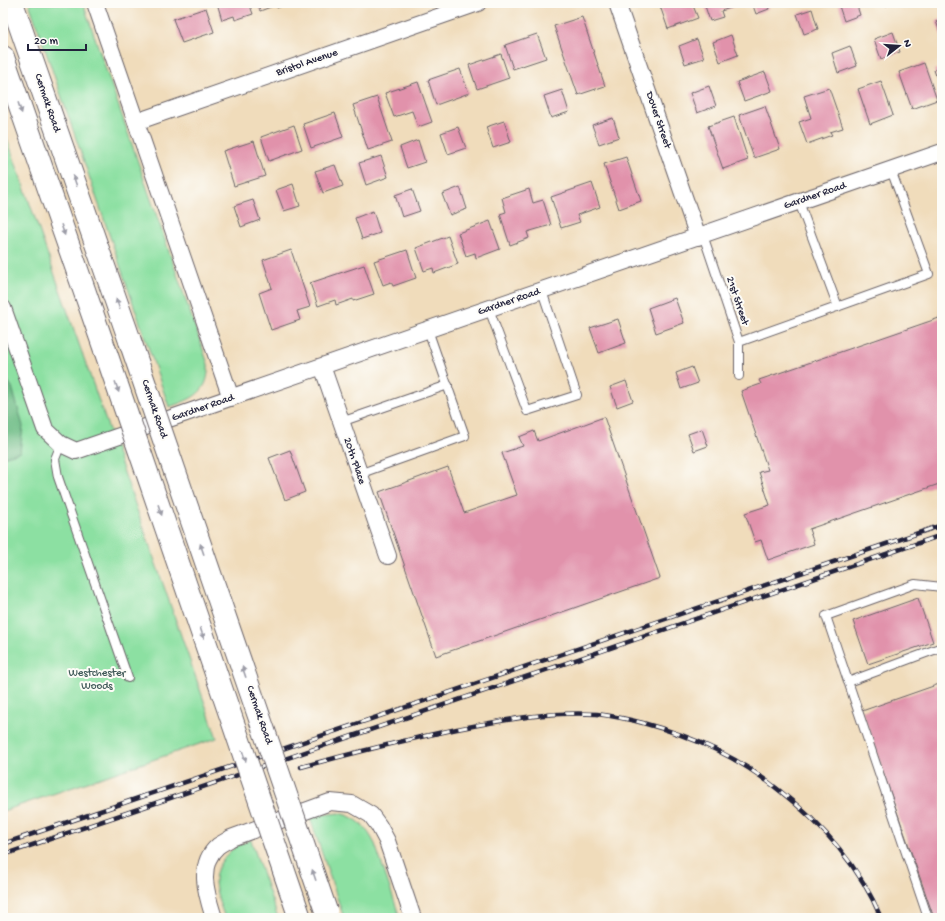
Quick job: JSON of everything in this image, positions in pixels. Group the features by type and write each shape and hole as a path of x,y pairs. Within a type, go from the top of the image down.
{"main road":[{"name":"Cermak Road","path":"12,3 328,915"},
{"path":"3,58 300,918"}],"street":[{"path":"95,3 231,398"},
{"name":"Bristol Avenue","path":"136,122 478,3"},
{"name":"Dover Street","path":"617,3 701,236"},
{"name":"Gardner Road","path":"61,444 76,451 942,152"},
{"path":"3,308 45,429 61,444"},
{"name":"20th Place","path":"322,366 388,556"},
{"path":"214,918 205,884 205,871 209,858 217,847 231,838 330,802 352,804 371,815 379,826 387,841 413,918"}],"lane":[{"path":"739,342 929,274 891,170"},
{"path":"799,202 838,306"},
{"name":"21st Street","path":"701,236 739,342 739,376"},
{"path":"489,309 527,411 577,395 542,291"},
{"path":"359,474 465,436 428,330"},
{"path":"341,422 448,385"},
{"path":"61,444 55,459 58,477 128,678"},
{"path":"928,918 826,616 914,584 942,587"},
{"path":"848,682 942,647"}],"green space":[{"path":"29,3 83,3 208,364 208,374 203,388 186,401 169,407"},
{"name":"Westchester Woods","path":"3,127 217,738 3,811"},
{"path":"3,374 12,387 23,426 20,452 3,457"},
{"path":"339,813 352,818 361,824 372,838 400,918 344,918 310,818 320,815"},
{"path":"251,840 278,918 225,918 215,882 216,872 227,854 240,844"}],"building":[{"path":"217,3 249,3 253,14 235,20 234,16 222,20"},
{"path":"257,3 290,3 277,8 276,5 260,11"},
{"path":"668,3 692,3 698,18 668,29 660,6"},
{"path":"704,3 740,3 740,5 721,11 723,17 710,21"},
{"path":"752,3 767,3 769,9 756,14"},
{"path":"838,3 856,3 860,15 844,21"},
{"path":"885,3 895,3 886,6"},
{"path":"206,8 214,32 182,43 173,19"},
{"path":"812,9 818,29 804,34 797,14"},
{"path":"582,17 605,86 578,95 554,26"},
{"path":"942,19 942,38 936,21"},
{"path":"893,32 900,52 881,59 874,39"},
{"path":"537,34 546,58 513,69 505,45"},
{"path":"731,35 738,55 720,62 713,42"},
{"path":"697,39 704,58 685,64 679,46"},
{"path":"850,46 857,66 838,73 832,53"},
{"path":"501,54 509,78 477,89 469,65"},
{"path":"924,63 937,100 912,109 899,72"},
{"path":"942,68 942,93 934,70"},
{"path":"460,69 469,93 436,105 428,80"},
{"path":"765,72 772,91 744,101 737,82"},
{"path":"881,81 893,115 870,124 858,89"},
{"path":"418,82 432,122 418,127 412,111 394,117 385,93"},
{"path":"709,86 716,106 697,113 690,93"},
{"path":"829,88 843,128 830,132 832,135 807,144 799,122 811,118 804,96"},
{"path":"562,90 569,112 551,118 544,96"},
{"path":"377,97 392,142 368,150 353,105"},
{"path":"765,106 780,149 754,158 739,115"},
{"path":"335,113 343,137 311,148 303,124"},
{"path":"734,117 748,160 723,169 708,126"},
{"path":"613,118 619,137 599,144 592,125"},
{"path":"504,121 511,142 493,148 486,127"},
{"path":"294,125 302,149 269,161 261,137"},
{"path":"458,127 466,148 448,154 441,133"},
{"path":"418,140 425,162 407,168 400,147"},
{"path":"254,141 265,176 234,186 223,151"},
{"path":"381,156 388,177 366,185 359,163"},
{"path":"626,157 641,201 619,209 604,164"},
{"path":"335,165 343,186 323,193 315,171"},
{"path":"592,183 600,207 577,215 580,222 561,228 551,197"},
{"path":"293,184 300,206 284,211 276,190"},
{"path":"460,187 467,209 450,215 442,194"},
{"path":"412,189 420,211 402,217 395,195"},
{"path":"529,189 533,203 543,200 551,225 527,232 529,238 510,245 500,214 506,212 502,198"},
{"path":"253,200 260,220 241,227 234,206"},
{"path":"373,211 380,233 362,239 355,218"},
{"path":"490,221 500,249 476,258 475,253 466,256 458,233"},
{"path":"448,236 458,264 434,273 433,268 424,271 416,248"},
{"path":"291,250 310,307 297,311 300,320 271,330 259,293 272,288 263,260"},
{"path":"407,250 416,278 393,286 391,282 383,285 374,261"},
{"path":"364,265 374,294 336,305 335,300 318,306 310,283"},
{"path":"675,298 684,323 656,333 648,308"},
{"path":"942,317 942,483 809,529 814,544 768,560 761,540 755,542 745,513 770,505 759,472 768,470 741,391 761,384 759,380"},
{"path":"618,319 626,343 599,353 590,328"},
{"path":"692,367 698,383 681,389 676,373"},
{"path":"626,381 633,401 617,407 610,387"},
{"path":"604,417 660,578 436,656 379,492 448,467 464,513 517,495 502,453 523,446 519,437 534,431 538,441"},
{"path":"702,429 708,446 694,451 688,434"},
{"path":"290,450 305,492 285,500 269,458"},
{"path":"918,598 933,642 868,664 853,621"},
{"path":"942,683 942,918 934,918 862,711"}],"railway":[{"path":"3,844 942,525"},
{"path":"3,855 942,535"},
{"path":"301,767 438,733 492,722 527,717 579,713 597,714 643,723 698,742 732,758 764,779 796,804 839,848 863,882 881,918"}]}
